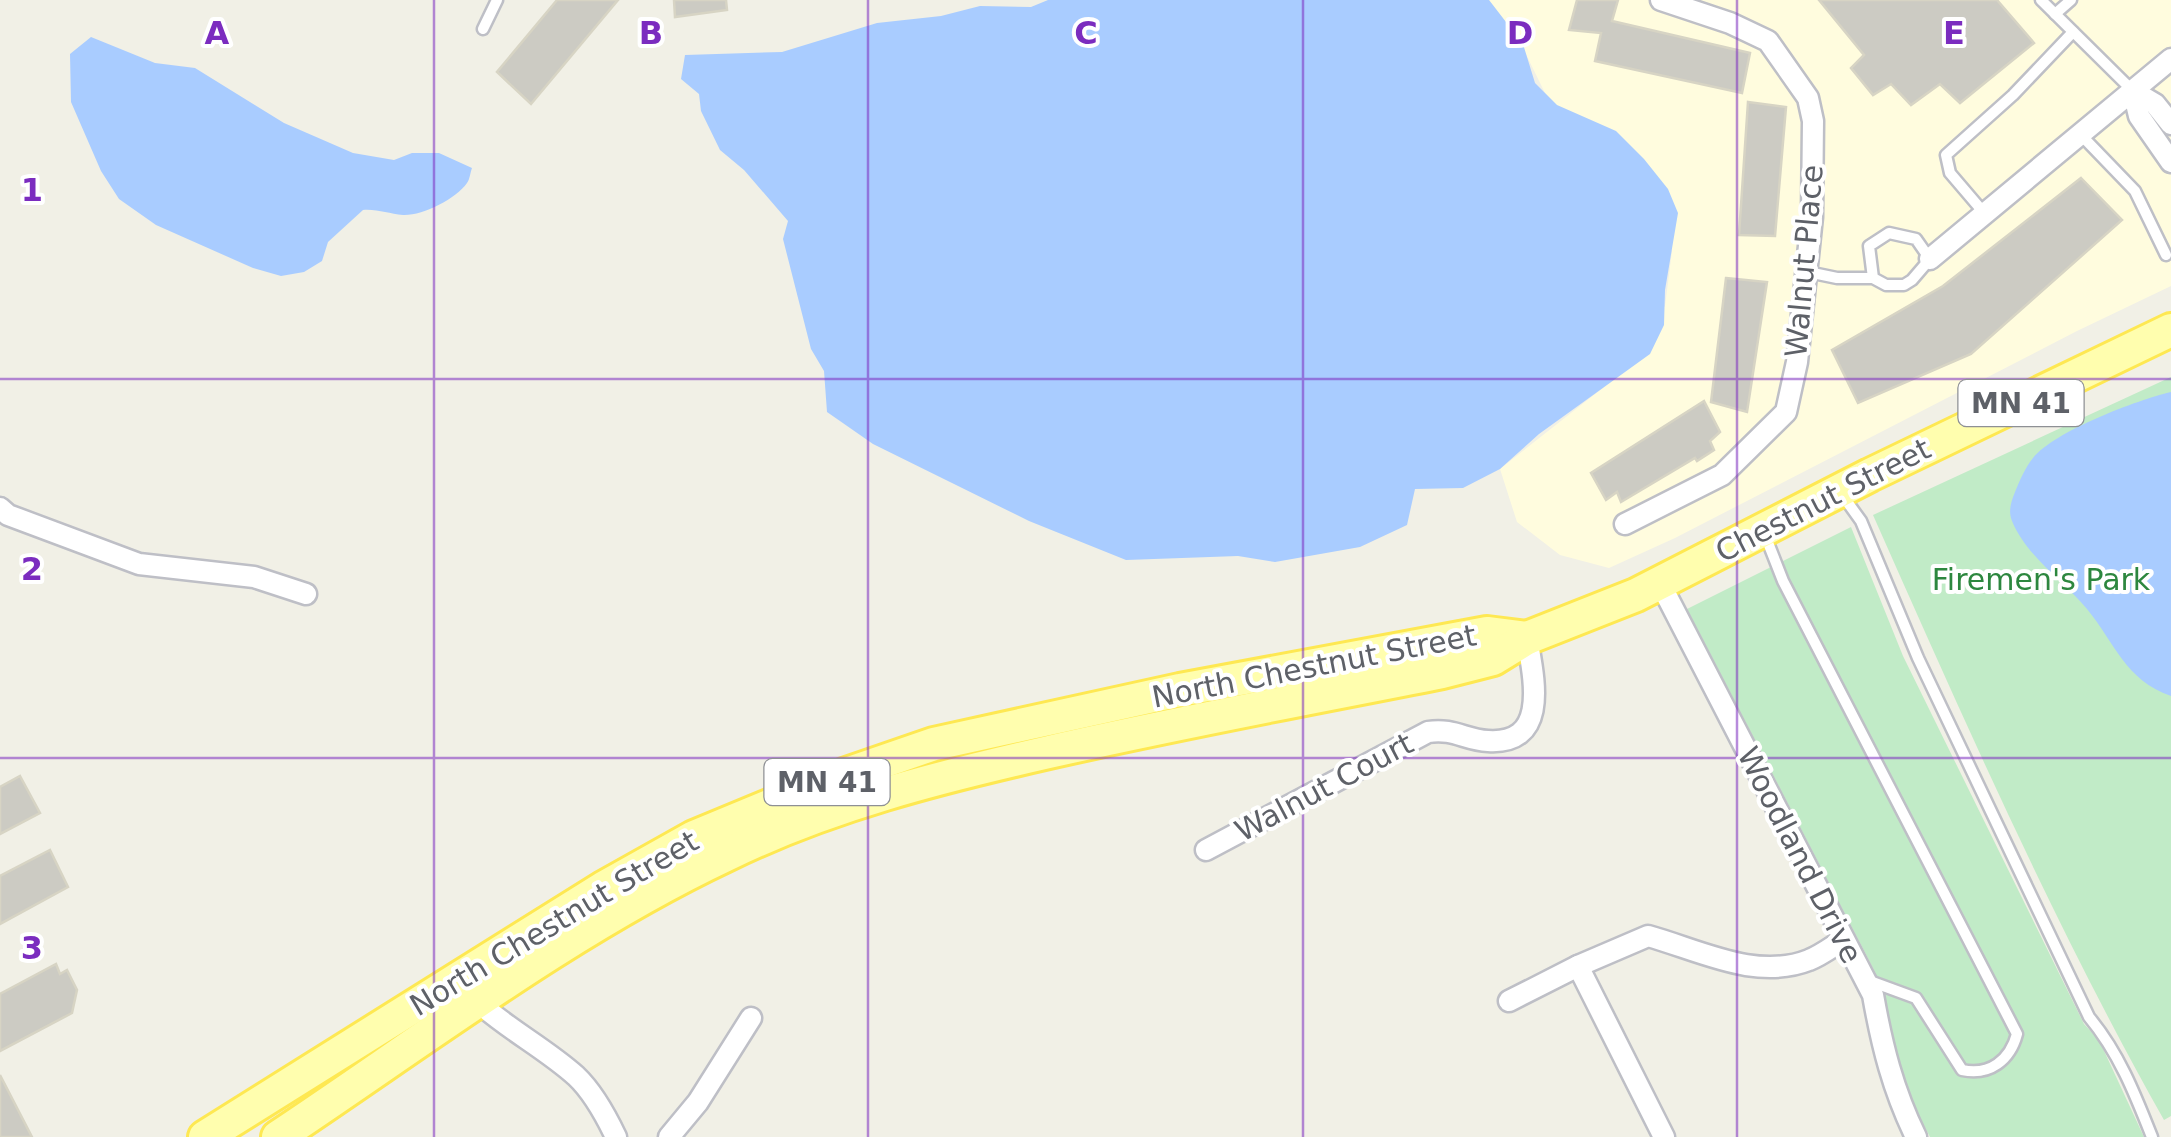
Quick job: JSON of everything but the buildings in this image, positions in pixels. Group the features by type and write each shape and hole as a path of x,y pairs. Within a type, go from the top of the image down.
{"main road":[{"name":"Chestnut Street","path":"1527,638 1594,614 1660,583 2171,330"},
{"name":"North Chestnut Street","path":"205,1137 603,888 694,837 844,775 934,744 1180,690 1487,633 1527,638"},
{"name":"North Chestnut Street","path":"278,1137 636,902 727,854 931,778 1442,672 1493,658 1527,638"}],"street":[{"name":"Walnut Place","path":"1625,524 1722,475 1786,412 1797,362 1808,272 1813,121 1808,98 1768,41 1730,23 1661,0"},
{"path":"1930,260 2171,59"},
{"path":"2133,91 2156,104 2171,124"},
{"path":"2133,91 2139,116 2171,162"},
{"path":"0,508 8,515 139,564 254,577 306,594"},
{"name":"Woodland Drive","path":"1660,583 1873,995 1885,1060 1916,1137"},
{"name":"Walnut Court","path":"1206,850 1428,732 1446,730 1491,742 1516,734 1531,719 1535,707 1527,638"},
{"path":"1509,1001 1648,936 1708,956 1764,968 1808,961 1843,940"},
{"path":"1578,966 1664,1137"},
{"path":"479,1003 578,1078 616,1137"},
{"path":"669,1137 698,1102 751,1018"}],"lane":[{"path":"482,29 497,0"},
{"path":"2041,0 2133,91"},
{"path":"2055,14 2071,0"},
{"path":"1985,214 1950,173 1946,155 2013,95 2073,32"},
{"path":"2081,134 2135,191 2166,255"},
{"path":"1808,272 1904,285 1930,260 1916,239 1889,233 1869,246 1873,278"},
{"path":"1840,491 1861,521 1918,658 2090,1017 2106,1037 2131,1084 2152,1137"},
{"path":"1762,530 1783,581 2017,1034 2013,1052 1996,1067 1974,1073 1962,1070 1916,998 1864,978"}],"shaded area":[{"path":"1489,0 2171,0 2171,286 1609,568 1560,555 1517,522 1500,469 1604,387 1665,306 1672,251 1592,144 1545,93 1519,40"}],"green space":[{"name":"Firemen's Park","path":"2171,377 2171,1116 2164,1120 2048,897 1873,515"},
{"path":"1851,527 1903,656 2084,1024 2099,1040 2144,1137 1930,1137 1902,1084 1875,972 1687,609"}],"water":[{"path":"1048,0 1489,0 1523,44 1535,83 1557,105 1616,131 1668,189 1678,213 1665,290 1664,325 1650,354 1539,434 1500,469 1463,488 1415,489 1407,525 1360,547 1275,562 1238,556 1126,560 1029,521 873,444 827,412 824,371 811,349 783,239 788,221 744,170 720,150 701,111 699,94 681,79 685,55 782,52 877,23 941,16 980,6 1031,7"},
{"path":"91,37 155,63 195,68 284,123 353,153 394,160 412,153 439,153 472,168 469,180 447,200 419,213 363,210 328,242 322,261 304,272 281,276 253,268 156,225 119,199 101,171 71,102 70,54"},
{"path":"2171,392 2171,696 2142,680 2122,659 2087,609 2027,546 2010,510 2033,458 2059,437 2097,418"}]}
